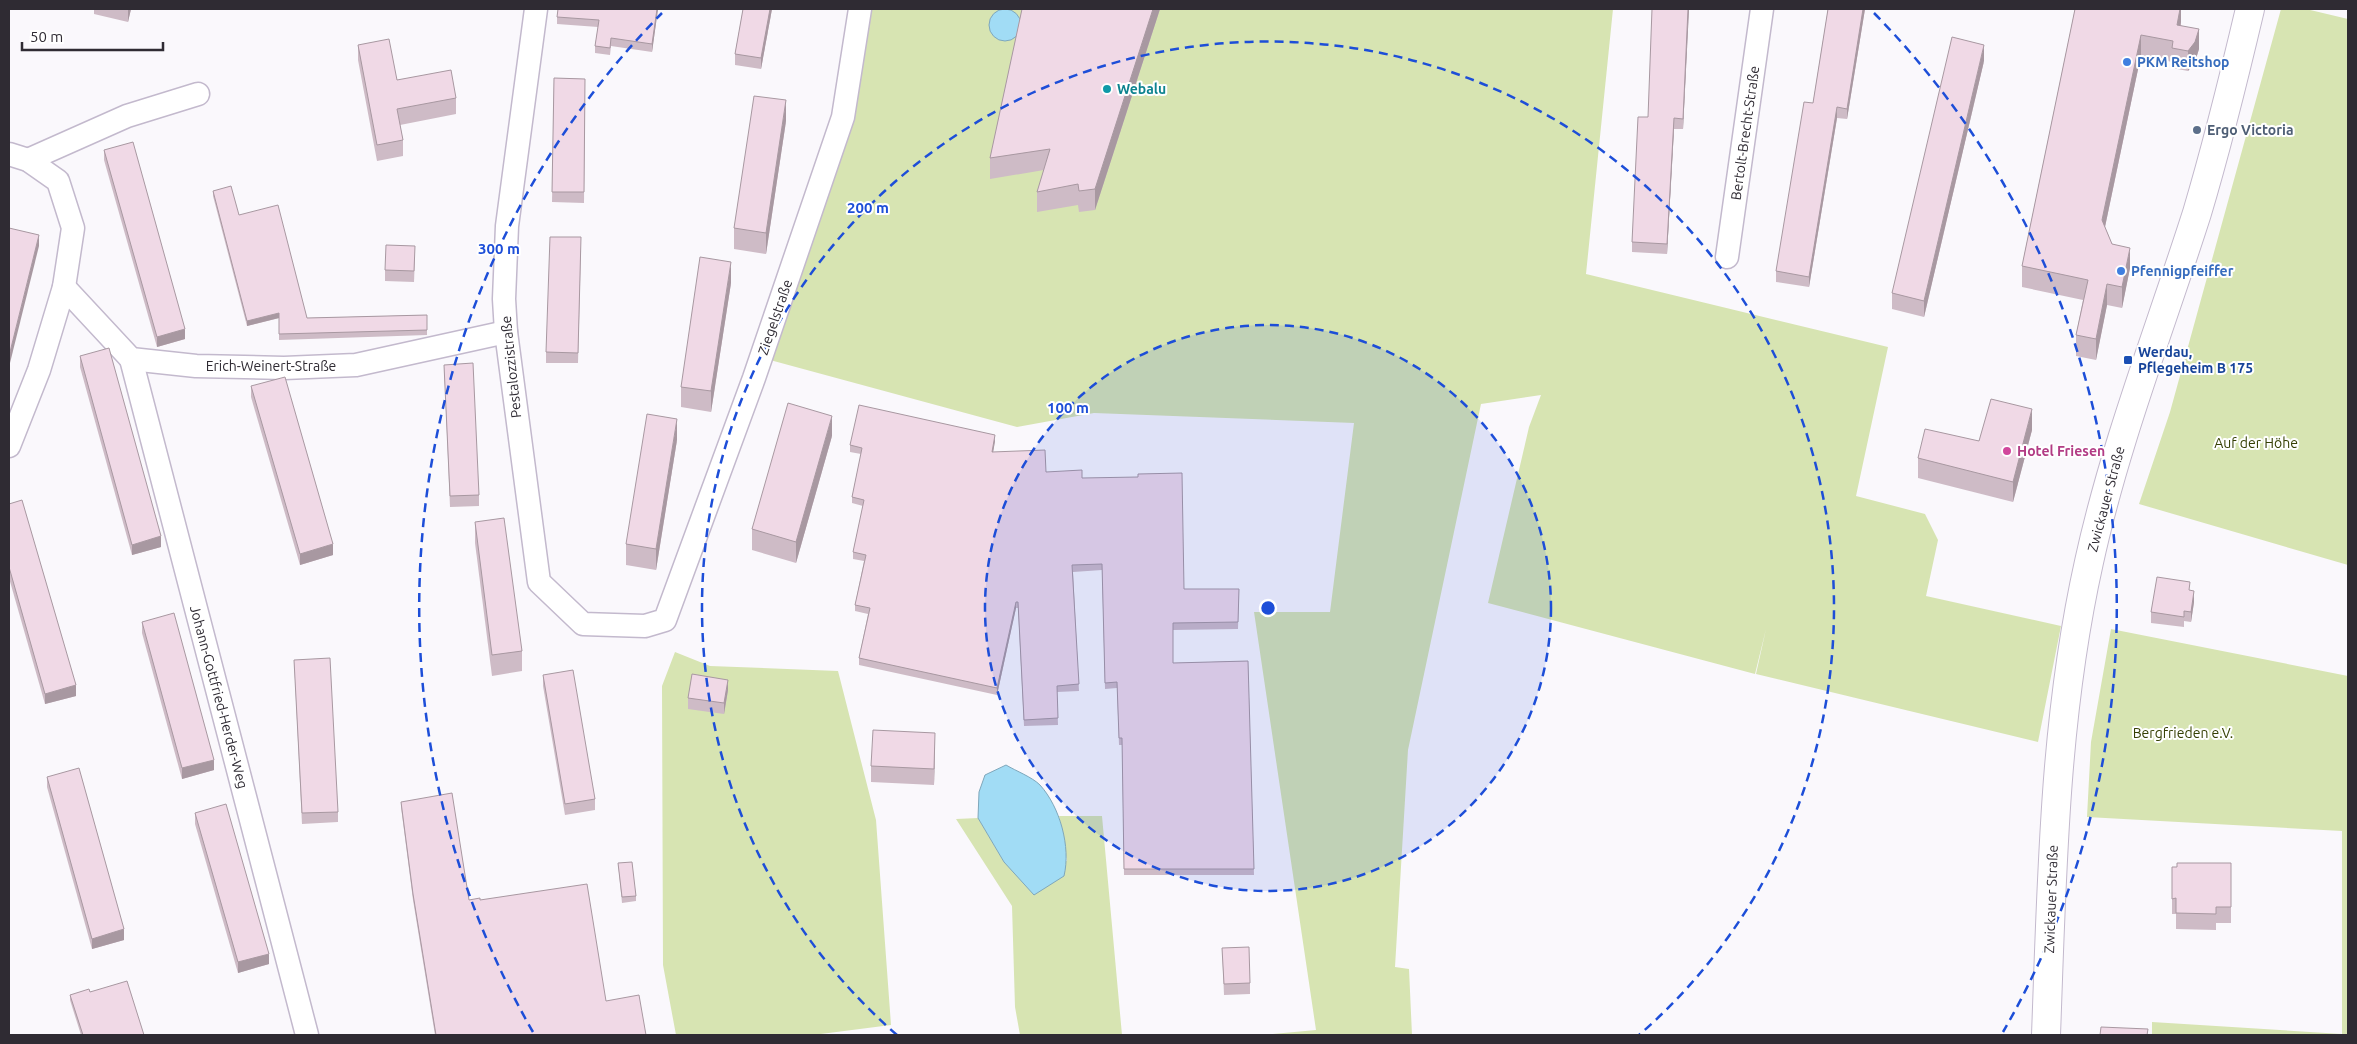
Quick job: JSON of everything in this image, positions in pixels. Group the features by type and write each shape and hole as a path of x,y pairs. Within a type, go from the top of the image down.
{"main road":[{"name":"Zwickauer Straße","path":"2046,1035 2057,769 2072,653 2089,562 2104,501 2134,400 2197,210 2250,9"}],"street":[{"name":"Pestalozzistraße","path":"535,9 507,226 504,299 506,332 539,582 583,624 645,626 665,620"},
{"name":"Ziegelstraße","path":"665,620 754,378 843,117 860,9"},
{"name":"Bertolt-Brecht-Straße","path":"1727,257 1762,9"},
{"path":"18,157 127,116 198,94"},
{"path":"9,446 39,370 64,287 73,228 66,201 58,181 18,157"},
{"path":"64,287 131,359"},
{"name":"Erich-Weinert-Straße","path":"131,359 196,366 284,368 356,365 506,332"},
{"name":"Johann-Gottfried-Herder-Weg","path":"131,359 307,1035"}],"green space":[{"path":"869,9 1613,9 1586,274 1888,347 1856,496 1925,514 1938,540 1926,596 2061,626 2038,742 1756,674 1766,629 1755,674 1488,603 1529,427 1541,395 1481,404 1408,750 1395,967 1409,969 1412,1035 1261,1035 1316,1030 1254,612 1330,612 1354,423 1094,413 1017,427 770,360"},
{"name":"Auf der Höhe","path":"2281,9 2306,9 2348,19 2348,565 2139,504 2170,412"},
{"name":"Bergfrieden e.V.","path":"2111,629 2348,676 2348,1035 2152,1035 2152,1022 2342,1034 2342,831 2087,817 2091,742"},
{"path":"675,652 710,666 838,671 876,820 891,1025 813,1035 676,1035 663,965 662,686"},
{"path":"1059,816 1102,816 1122,1035 1020,1035 1015,1007 1012,906 956,819 978,818 1004,862 1067,861"}],"water":[{"path":"1005,9 1016,14 1021,25 1016,36 1005,41 994,36 989,25 994,14"},
{"path":"1006,765 1040,785 1053,804 1065,840 1066,865 1064,876 1034,895 1004,862 978,818 979,792 985,775"}],"building":[{"path":"558,9 657,9 652,44 611,38 610,48 595,46 599,20 557,17"},
{"path":"743,9 770,9 761,58 735,54"},
{"path":"1022,9 1153,9 1095,189 1079,191 1078,184 1037,192 1050,149 990,158"},
{"path":"1652,9 1688,9 1683,119 1674,118 1667,244 1632,242 1638,117 1648,117"},
{"path":"1828,9 1863,9 1847,109 1837,107 1809,277 1776,271 1804,102 1813,103"},
{"path":"2075,9 2180,9 2177,25 2199,29 2195,42 2188,51 2172,48 2173,41 2141,35 2102,220 2112,244 2130,248 2122,287 2107,284 2096,339 2076,335 2088,280 2022,266"},
{"path":"1952,37 1984,45 1924,301 1892,293"},
{"path":"389,39 397,80 451,70 456,98 397,109 403,140 377,145 358,45"},
{"path":"554,78 585,79 584,192 552,192"},
{"path":"754,96 786,100 766,233 734,228"},
{"path":"133,142 185,329 157,337 104,150"},
{"path":"231,186 239,215 278,205 307,318 427,315 427,330 279,334 279,313 247,321 213,191"},
{"path":"9,228 39,235 9,356"},
{"path":"550,237 581,237 578,353 546,352"},
{"path":"386,245 415,246 414,271 385,270"},
{"path":"700,257 731,262 711,391 681,387"},
{"path":"109,348 161,536 132,545 80,356"},
{"path":"473,363 479,495 450,496 444,365"},
{"path":"285,377 333,544 300,554 251,386"},
{"path":"1991,399 2032,409 2013,482 1918,458 1925,429 1979,441"},
{"path":"788,403 832,416 796,542 752,529"},
{"path":"859,405 995,435 992,452 1045,450 1046,472 1082,470 1082,478 1138,477 1138,474 1182,473 1184,589 1239,589 1238,622 1173,623 1173,663 1248,661 1254,869 1124,869 1122,738 1119,738 1117,682 1105,683 1102,564 1072,565 1079,684 1057,686 1058,718 1024,720 1018,602 1016,602 997,688 859,658 870,608 855,605 866,555 853,552 864,500 852,497 862,448 850,445"},
{"path":"647,414 677,419 656,549 626,544"},
{"path":"22,500 76,685 45,694 9,567 9,504"},
{"path":"504,518 522,651 492,655 475,522"},
{"path":"2157,577 2190,582 2189,590 2194,591 2191,612 2184,611 2184,617 2151,612"},
{"path":"174,613 214,760 182,768 142,622"},
{"path":"330,658 338,812 302,813 294,660"},
{"path":"573,670 595,799 565,804 543,675"},
{"path":"692,674 728,680 724,703 688,698"},
{"path":"873,730 935,733 934,769 871,766"},
{"path":"79,768 124,929 92,939 47,777"},
{"path":"452,793 469,900 587,884 606,1001 639,995 646,1035 436,1035 413,894 401,802"},
{"path":"226,804 269,954 238,962 195,813"},
{"path":"632,862 636,896 622,897 618,863"},
{"path":"2177,863 2231,863 2231,907 2216,907 2216,914 2176,913 2176,898 2172,899 2172,867 2177,867"},
{"path":"1249,947 1250,983 1224,984 1222,948"},
{"path":"127,981 144,1035 83,1035 70,995 89,989 90,992"},
{"path":"2101,1027 2148,1029 2147,1035 2100,1035"}],"place":[{"name":"PKM Reitshop","path":"2127,62"},
{"name":"Webalu","path":"1107,89"},
{"name":"Ergo Victoria","path":"2197,130"},
{"name":"Pfennigpfeiffer","path":"2121,271"},
{"name":"Werdau, Pflegeheim B 175","path":"2128,360"},
{"name":"Hotel Friesen","path":"2007,451"}]}
